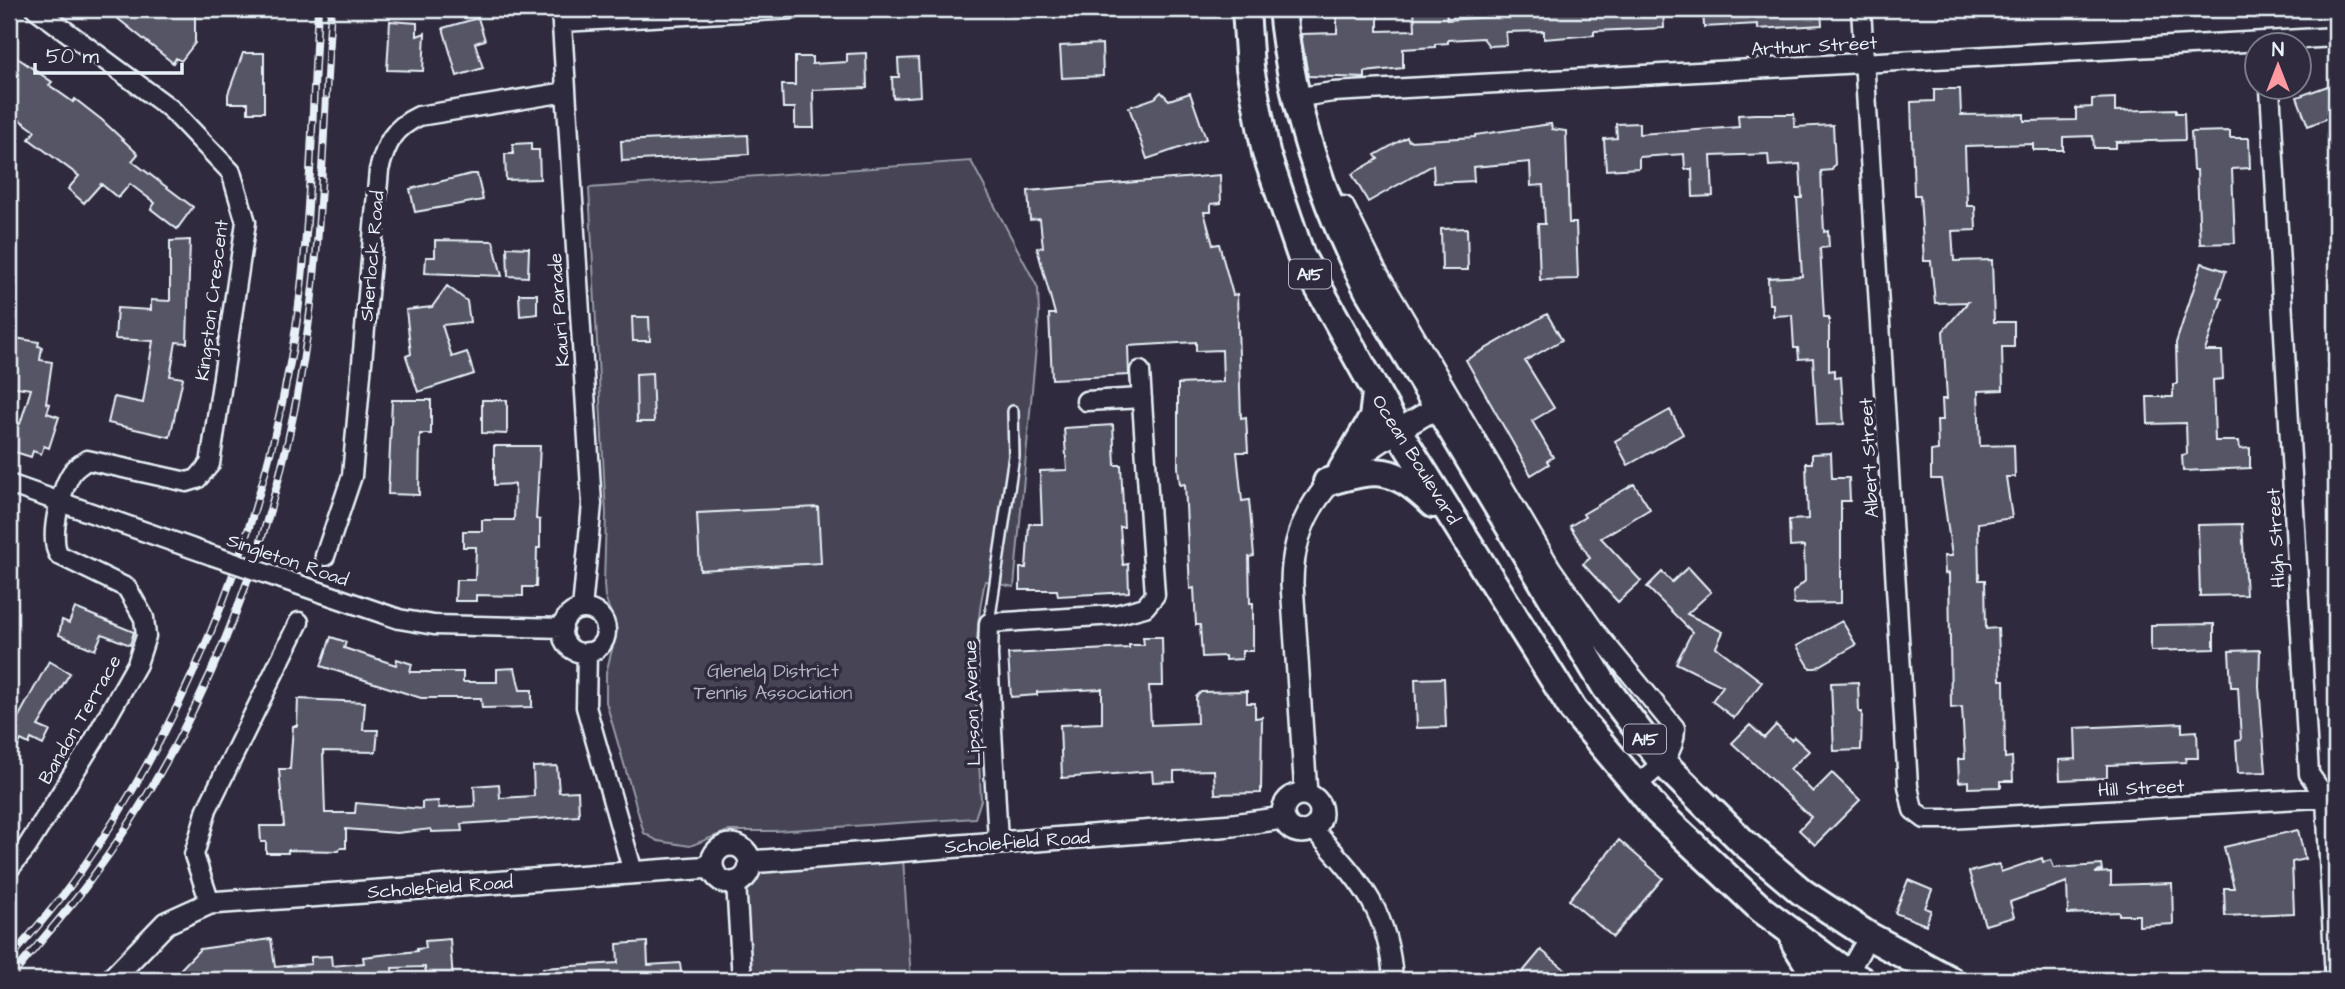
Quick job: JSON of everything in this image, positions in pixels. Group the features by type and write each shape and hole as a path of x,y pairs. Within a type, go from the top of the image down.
{"main road":[{"name":"Ocean Boulevard","path":"1246,9 1256,104 1266,153 1301,256 1398,431 1573,710 1657,811 1778,922 1851,978"},
{"name":"A15","path":"1282,9 1294,98 1319,181 1344,244 1437,407 1606,688 1663,763 1743,842 1802,892 1869,936 1950,980"},
{"path":"1335,476 1373,418 1376,393"},
{"path":"1335,476 1366,471 1408,480 1460,529"},
{"path":"1778,922 1818,980"}],"street":[{"name":"Kingston Crescent","path":"36,9 179,118 231,172 246,222 210,464 197,479 187,482 87,460 73,471 62,502"},
{"path":"561,16 793,9"},
{"name":"Albert Street","path":"1861,9 1909,800 1913,810 1925,819 1948,819"},
{"name":"Kauri Parade","path":"561,16 592,504 582,609"},
{"name":"Arthur Street","path":"2314,39 2336,37"},
{"name":"Arthur Street","path":"1294,98 1333,92 2244,44"},
{"name":"Sherlock Road","path":"325,556 352,476 379,170 386,144 404,123 419,116 566,92"},
{"name":"High Street","path":"2271,102 2309,774 2331,798 2335,980"},
{"path":"1344,206 1375,268 1551,568 1595,631 1675,729 1675,739 1663,763 1636,785"},
{"name":"Lipson Avenue","path":"998,842 988,655 989,623 1115,615 1145,607 1155,595 1140,371"},
{"path":"1086,401 1142,398"},
{"path":"1306,794 1292,555 1297,535 1335,476 1437,407"},
{"name":"Singleton Road","path":"9,484 399,619 434,625 563,628"},
{"name":"Bandon Terrace","path":"9,869 27,847 93,742 137,664 146,636 144,618 127,588 67,559 55,550 54,529 62,502"},
{"path":"582,609 596,612 606,627 603,641 587,652 579,652 567,644 563,628 569,615 582,609"},
{"path":"111,980 166,923 210,903 194,855 207,809 299,622"},
{"path":"587,652 586,707 634,872"},
{"path":"1306,794 1314,798 1321,812 1313,829 1306,832 1292,830 1283,818 1283,810 1291,797 1306,794"},
{"name":"Hill Street","path":"1948,819 2331,798"},
{"name":"Scholefield Road","path":"750,862 1233,825 1283,818"},
{"path":"1313,829 1356,877 1381,915 1392,959 1393,980"},
{"path":"730,844 743,849 750,862 747,875 736,882 723,881 712,867 714,854 730,844"},
{"name":"Scholefield Road","path":"210,903 712,867"},
{"path":"736,882 742,980"},
{"path":"1851,978 1869,936"}],"lane":[{"path":"989,623 1014,456 1013,411"}],"green space":[{"name":"Glenelg District Tennis Association","path":"971,161 1038,288 1039,314 1014,587 985,581 980,608 976,690 981,800 975,818 775,831 728,831 690,846 658,841 644,833 606,702 606,673 617,630 605,597 604,584 606,514 589,188"},
{"path":"903,858 911,980 749,980 743,884 755,868"}],"building":[{"path":"106,9 195,9 195,43 181,61 176,58 173,63"},
{"path":"1337,9 1378,12 1378,31 1415,30 1414,9 1446,9 1447,20 1490,17 1489,9 1663,9 1664,28 1594,31 1594,35 1544,39 1544,31 1506,32 1507,45 1489,46 1483,38 1448,40 1448,43 1435,44 1435,47 1403,49 1403,68 1365,72 1365,78 1308,76 1301,34 1337,33"},
{"path":"1703,9 1821,9 1822,25 1758,29 1758,24 1704,27"},
{"path":"478,18 485,40 475,43 483,68 457,76 443,28"},
{"path":"390,21 417,23 417,36 425,33 423,71 387,70"},
{"path":"1102,44 1103,76 1062,78 1060,46"},
{"path":"9,52 52,82 49,85 73,102 75,99 102,120 138,154 132,161 193,207 177,229 151,209 155,203 130,184 118,198 101,184 84,203 68,189 79,176 29,139 35,131 9,112"},
{"path":"243,53 264,53 264,112 248,112 248,103 228,103 228,94"},
{"path":"866,53 867,88 813,90 814,128 795,128 795,108 783,108 782,85 795,85 795,57 812,57 812,64 847,62 847,54"},
{"path":"918,58 920,96 893,98 892,77 899,77 898,59"},
{"path":"2336,83 2336,115 2308,126 2299,102 2314,102 2314,91"},
{"path":"1934,89 1960,89 1961,115 2024,114 2024,121 2076,120 2076,108 2092,107 2092,99 2115,98 2115,111 2176,109 2176,113 2184,113 2185,140 2116,142 2116,148 2094,148 2093,136 2063,137 2063,150 2033,150 2033,144 1965,146 1967,206 1975,206 1976,230 1952,231 1954,261 1992,260 1994,322 2014,322 2014,347 2002,347 2003,390 1978,391 1980,446 2014,445 2015,477 2006,477 2012,518 1978,523 1979,580 1985,580 1986,629 1998,628 2000,680 2004,680 2005,758 2012,757 2013,781 2001,781 2001,787 1968,788 1968,781 1959,782 1958,759 1965,759 1962,707 1951,708 1949,573 1945,574 1944,556 1952,556 1941,479 1931,479 1931,451 1938,450 1937,420 1943,420 1942,399 1947,399 1943,331 1968,302 1935,303 1931,261 1924,261 1920,195 1914,195 1911,102 1934,101"},
{"path":"1161,92 1169,100 1190,93 1206,139 1147,159 1129,107 1155,98"},
{"path":"1794,114 1795,127 1833,125 1835,164 1832,170 1821,171 1824,232 1828,231 1829,247 1820,248 1824,317 1829,317 1829,371 1834,370 1834,378 1841,377 1844,424 1817,425 1813,358 1799,359 1798,348 1794,348 1792,315 1773,316 1773,304 1769,304 1768,278 1802,276 1797,198 1802,198 1800,164 1769,166 1768,154 1711,156 1713,196 1693,197 1692,169 1685,169 1684,154 1639,157 1639,168 1606,170 1604,139 1617,138 1616,124 1639,123 1639,134 1739,127 1738,115"},
{"path":"1551,124 1552,129 1566,131 1569,223 1576,223 1578,279 1540,280 1538,224 1545,224 1543,185 1531,186 1530,162 1473,167 1474,181 1434,183 1433,165 1368,202 1352,174 1378,159 1375,155 1407,137 1409,141 1475,137"},
{"path":"2230,131 2230,138 2249,138 2250,168 2232,169 2235,243 2200,244 2197,170 2193,170 2191,132"},
{"path":"748,135 749,154 622,161 621,141"},
{"path":"531,143 531,150 539,150 540,179 506,180 505,154 513,154 513,144"},
{"path":"477,174 483,200 415,212 410,189"},
{"path":"1220,175 1221,203 1211,204 1211,212 1204,212 1213,245 1219,244 1233,295 1237,294 1241,418 1246,417 1248,452 1237,452 1242,501 1249,500 1254,556 1249,557 1253,651 1242,651 1242,659 1225,660 1225,656 1202,657 1200,625 1196,625 1194,588 1190,589 1185,484 1180,485 1178,467 1178,384 1223,382 1222,350 1196,351 1196,342 1128,346 1129,375 1052,379 1049,314 1055,314 1037,248 1043,247 1040,219 1030,220 1028,191"},
{"path":"1467,228 1468,270 1442,270 1441,229"},
{"path":"190,240 187,343 176,342 170,376 183,378 170,437 108,423 114,397 143,403 153,341 115,339 117,308 151,310 151,300 170,301 170,241"},
{"path":"435,240 493,241 502,276 425,273 426,257 435,257"},
{"path":"507,247 529,248 528,277 508,276"},
{"path":"2202,263 2226,271 2217,297 2222,299 2205,351 2222,351 2223,379 2213,380 2215,441 2239,441 2240,449 2250,448 2250,468 2183,471 2182,455 2187,454 2186,423 2148,424 2147,397 2173,397 2173,384 2177,384 2176,343"},
{"path":"447,286 467,301 470,322 442,325 452,357 467,352 474,374 418,392 406,356 411,354 406,310 432,307"},
{"path":"519,294 537,294 537,314 520,316"},
{"path":"1547,314 1562,340 1525,361 1554,408 1532,421 1553,457 1547,461 1549,464 1531,475 1466,360"},
{"path":"632,317 649,317 650,341 633,341"},
{"path":"9,337 39,342 38,346 42,347 40,360 52,362 46,403 50,404 47,413 59,417 49,448 44,446 41,454 33,451 31,457 12,451 14,446 9,444 9,420 20,424 31,389 9,386"},
{"path":"652,373 654,422 637,422 636,374"},
{"path":"392,400 431,400 431,434 420,434 419,495 388,494"},
{"path":"482,400 507,400 507,434 482,433"},
{"path":"1670,410 1683,434 1628,465 1615,441"},
{"path":"1113,425 1115,465 1121,465 1124,527 1120,527 1123,565 1128,564 1129,592 1058,596 1057,590 1020,590 1020,568 1026,568 1029,524 1042,524 1040,471 1067,470 1064,428"},
{"path":"494,446 540,446 536,519 540,520 540,548 537,548 536,587 523,587 523,596 476,595 476,601 455,601 456,580 475,580 476,547 463,547 463,531 482,531 482,520 514,520 515,484 494,485"},
{"path":"1831,453 1832,478 1849,478 1850,501 1841,501 1841,603 1794,604 1793,592 1805,581 1804,546 1790,547 1789,520 1808,519 1806,463 1812,463 1812,454"},
{"path":"1634,484 1650,509 1601,538 1641,581 1618,602 1583,564 1590,558 1570,526 1585,517 1583,514"},
{"path":"818,507 821,563 700,570 697,513"},
{"path":"2242,524 2246,595 2200,596 2198,525"},
{"path":"1688,567 1711,592 1687,614 1723,632 1716,647 1762,682 1734,718 1712,701 1723,686 1676,663 1692,632 1647,587 1662,572 1672,582"},
{"path":"75,608 134,632 130,645 102,634 95,650 59,635 62,620 69,623"},
{"path":"1842,621 1856,645 1816,668 1810,668 1797,646"},
{"path":"2214,624 2214,649 2151,651 2151,625"},
{"path":"331,637 346,642 344,648 396,665 397,659 412,664 410,672 463,672 463,682 497,682 497,669 515,668 520,690 532,690 532,707 482,708 481,698 421,698 321,666"},
{"path":"1143,637 1162,637 1163,686 1149,686 1151,725 1197,723 1196,697 1201,692 1247,691 1247,703 1255,703 1255,718 1262,717 1261,793 1215,794 1214,770 1174,771 1174,781 1153,782 1152,771 1062,778 1060,725 1102,723 1102,689 1037,692 1037,695 1011,697 1008,654 1129,648 1129,645 1144,645"},
{"path":"2260,650 2259,686 2266,772 2238,773 2236,741 2241,740 2238,687 2231,687 2229,651"},
{"path":"49,661 70,673 38,726 50,731 43,745 31,739 29,744 21,740 9,764 9,713 18,718"},
{"path":"1444,678 1446,727 1417,728 1415,679"},
{"path":"1858,682 1859,712 1862,712 1861,750 1834,751 1831,683"},
{"path":"298,699 365,702 363,730 378,730 376,752 323,751 325,813 355,813 356,803 422,809 422,802 438,801 439,808 475,806 474,786 499,784 500,798 534,796 533,767 557,766 559,792 578,791 579,816 461,824 462,831 431,832 431,829 397,833 346,829 346,848 340,848 339,851 288,850 288,853 266,853 266,842 261,842 260,826 284,826 279,769 290,769"},
{"path":"2182,723 2182,732 2197,731 2198,758 2185,758 2186,762 2107,765 2107,778 2060,780 2059,760 2076,759 2075,728"},
{"path":"1750,725 1764,738 1776,725 1791,740 1794,737 1809,751 1790,769 1813,792 1832,773 1860,800 1815,845 1799,830 1811,817 1732,743"},
{"path":"2298,830 2305,859 2292,862 2294,913 2225,916 2224,888 2234,888 2224,847"},
{"path":"1619,840 1663,878 1613,937 1569,900"},
{"path":"2042,858 2043,862 2051,860 2054,868 2102,865 2103,870 2095,873 2111,872 2111,885 2172,883 2173,924 2139,926 2139,915 2119,915 2119,912 2068,914 2067,882 2010,902 2014,917 1985,925 1969,872 1999,864 2001,872"},
{"path":"1908,880 1932,890 1925,908 1931,910 1926,925 1895,913"},
{"path":"271,939 275,967 311,964 311,957 331,956 332,966 364,963 363,957 417,951 426,948 425,941 450,939 453,980 427,980 425,967 392,968 393,980 170,980 200,949"},
{"path":"647,942 648,965 680,963 682,980 544,980 543,968 618,963 617,944"},
{"path":"1541,950 1578,980 1516,980"}],"railway":[{"path":"9,960 76,878 150,759 211,632 236,567 275,432 297,320 306,232 318,9"},
{"path":"9,980 86,886 127,827 164,766 197,703 251,570 290,432 303,362 318,230 331,9"}]}
